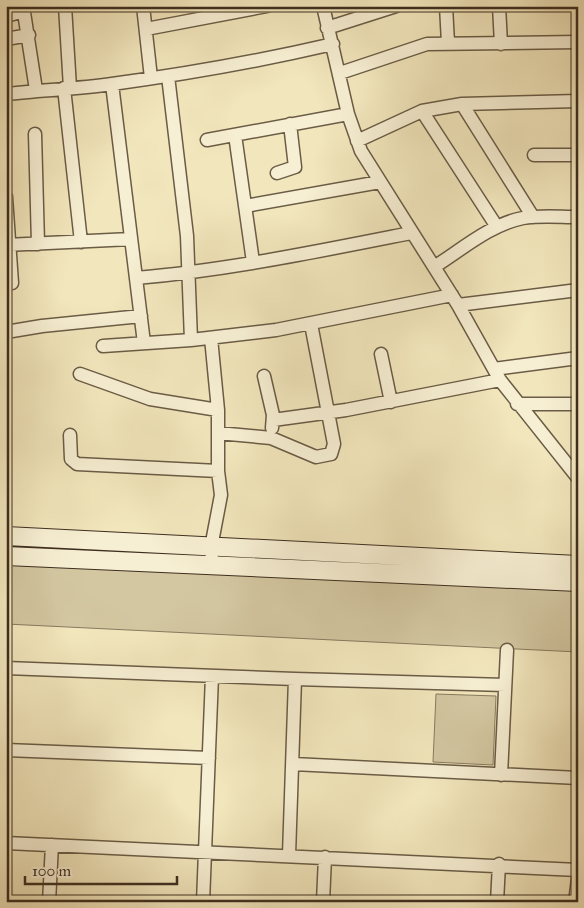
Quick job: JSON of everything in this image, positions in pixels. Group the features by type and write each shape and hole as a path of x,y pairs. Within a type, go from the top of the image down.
{"street":[{"path":"65,6 67,88 81,242"},
{"path":"144,6 151,78"},
{"path":"146,29 267,6"},
{"path":"323,6 348,114 357,141 410,233 455,300 497,375 517,404 578,478"},
{"path":"327,28 396,6"},
{"path":"446,6 448,43"},
{"path":"500,6 501,44"},
{"path":"6,16 24,8 36,90"},
{"path":"6,39 29,35"},
{"path":"340,73 413,46 448,43 578,42"},
{"path":"6,94 112,84 168,76 247,63 332,44"},
{"path":"168,76 190,273 191,340"},
{"path":"112,84 144,343"},
{"path":"357,141 422,111 462,104 578,101"},
{"path":"462,104 533,217"},
{"path":"422,111 498,227"},
{"path":"207,140 348,114"},
{"path":"277,173 295,167 290,124"},
{"path":"35,134 38,244"},
{"path":"235,135 253,262"},
{"path":"534,155 578,155"},
{"path":"245,206 380,182"},
{"path":"6,197 7,245 12,283"},
{"path":"434,267 498,227 513,221 533,217 578,217"},
{"path":"136,278 190,273 342,247 410,233"},
{"path":"7,245 131,238"},
{"path":"103,346 211,338 455,300 578,290"},
{"path":"6,332 42,326 142,316"},
{"path":"218,434 271,438 316,456 328,456 334,450 310,324"},
{"path":"211,338 218,410 218,471 221,502 212,547 211,566"},
{"path":"382,354 391,402"},
{"path":"273,420 391,402 497,375 578,358"},
{"path":"80,374 150,398 218,410"},
{"path":"264,376 273,420 271,438"},
{"path":"517,404 578,404"},
{"path":"70,435 70,456 77,464 218,471"},
{"path":"563,461 578,462"},
{"path":"6,536 578,564"},
{"path":"6,556 578,582"},
{"path":"501,774 507,650"},
{"path":"6,668 295,679 505,684"},
{"path":"203,902 212,676"},
{"path":"289,855 295,679"},
{"path":"6,750 209,758"},
{"path":"293,764 578,778"},
{"path":"6,843 205,853 499,864 578,870"},
{"path":"49,902 52,845"},
{"path":"323,902 325,857"},
{"path":"497,902 499,864"},
{"path":"575,902 578,879"}],"shaded area":[{"path":"6,563 578,591 578,652 6,624"},
{"path":"436,694 496,696 493,765 433,762"}]}
